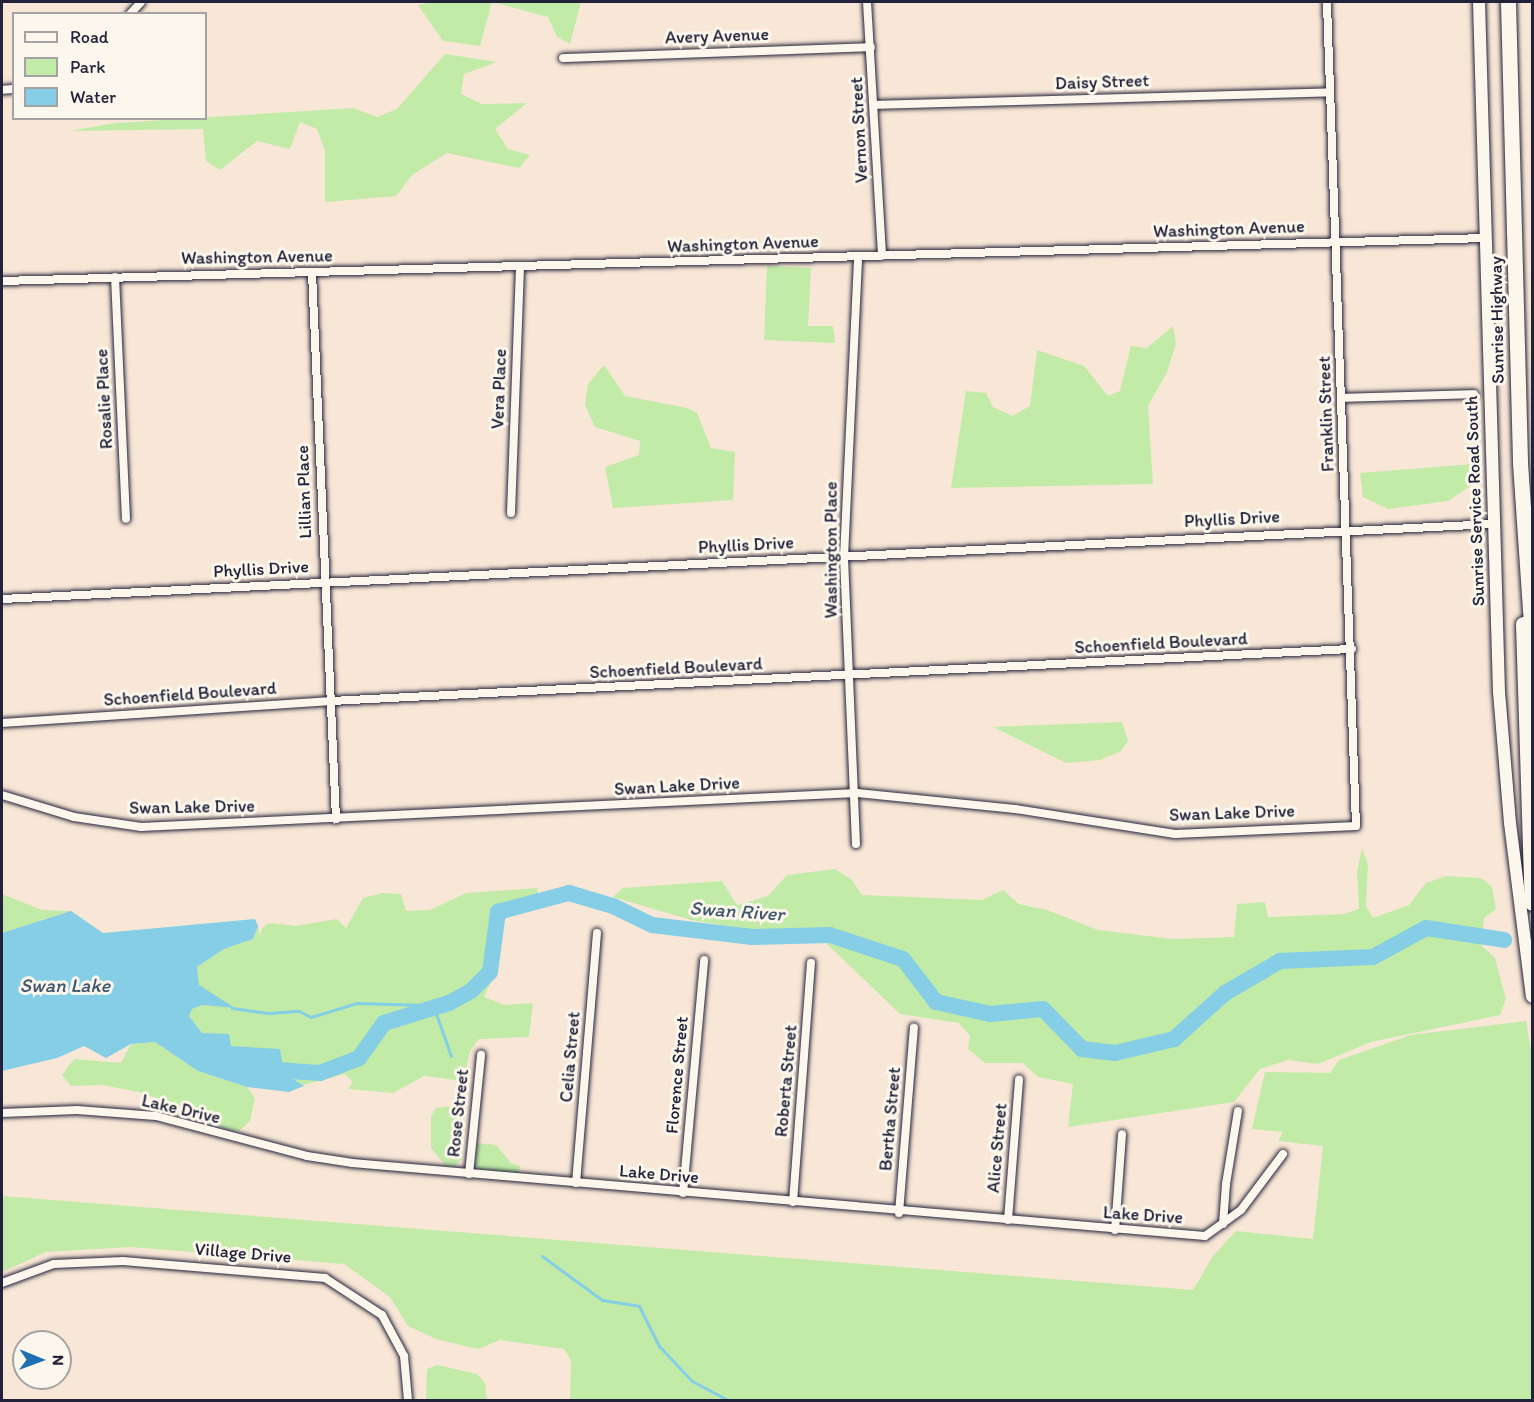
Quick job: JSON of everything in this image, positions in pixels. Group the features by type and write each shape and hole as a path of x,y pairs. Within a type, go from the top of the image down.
{"highway":[{"name":"Sunrise Highway","path":"1508,2 1524,530 1533,637"},
{"path":"1524,530 1523,633 1533,903"}],"main road":[{"name":"Sunrise Service Road South","path":"1479,2 1493,524 1507,795 1533,997"}],"street":[{"name":"Vernon Street","path":"867,2 875,105 882,256"},
{"name":"Franklin Street","path":"1327,2 1352,649 1356,826"},
{"name":"Avery Avenue","path":"563,58 871,47"},
{"name":"Daisy Street","path":"875,105 1330,92"},
{"name":"Washington Avenue","path":"2,281 1485,238"},
{"name":"Washington Place","path":"856,844 857,793 844,556 858,257"},
{"name":"Vera Place","path":"511,513 520,267"},
{"name":"Lillian Place","path":"312,272 336,819"},
{"name":"Rosalie Place","path":"115,277 126,519"},
{"path":"1342,398 1474,394"},
{"name":"Phyllis Drive","path":"2,599 1347,529 1493,524"},
{"name":"Schoenfield Boulevard","path":"2,723 331,701 1352,649"},
{"name":"Swan Lake Drive","path":"2,795 74,817 141,827 857,793 1015,809 1175,834 1356,826"},
{"name":"Celia Street","path":"576,1184 597,933"},
{"name":"Florence Street","path":"683,1192 704,960"},
{"name":"Roberta Street","path":"793,1202 811,963"},
{"name":"Bertha Street","path":"899,1213 914,1028"},
{"name":"Rose Street","path":"469,1174 481,1055"},
{"name":"Alice Street","path":"1008,1220 1019,1079"},
{"name":"Lake Drive","path":"2,1113 77,1110 156,1116 307,1156 469,1174 899,1213 1205,1236 1241,1210 1283,1155"},
{"path":"1223,1224 1226,1184 1238,1111"},
{"path":"1115,1230 1122,1134"},
{"name":"Village Drive","path":"2,1283 54,1264 123,1261 325,1278 382,1315 404,1356 408,1401"}],"green space":[{"path":"433,2 492,2 480,46 443,41 418,5"},
{"path":"492,2 581,2 570,44 557,37 548,17"},
{"path":"445,54 497,62 464,74 461,94 482,104 527,103 495,129 508,149 530,155 519,168 447,153 412,175 396,196 325,202 325,151 317,129 300,122 290,149 257,141 220,170 206,161 203,129 69,131 116,123 207,120 207,117 353,108 377,117 397,109"},
{"path":"767,266 811,268 808,326 833,326 835,343 764,340"},
{"path":"1173,326 1176,344 1167,372 1148,406 1153,484 951,488 966,391 986,393 993,407 1012,416 1030,406 1037,350 1084,366 1108,396 1120,391 1131,346 1147,348"},
{"path":"604,365 625,396 687,408 697,413 711,448 735,452 733,500 613,508 605,467 639,455 640,441 595,427 585,405 588,384"},
{"path":"1473,464 1472,485 1448,501 1388,509 1363,497 1360,473"},
{"path":"1122,722 1128,741 1121,751 1100,760 1066,763 993,727"},
{"path":"1362,848 1368,865 1366,906 1373,918 1409,905 1426,883 1446,876 1481,878 1492,887 1496,909 1484,918 1481,945 1495,958 1506,999 1500,1015 1371,1042 1318,1064 1288,1060 1260,1069 1234,1102 1068,1127 1073,1084 1038,1077 1023,1063 985,1063 968,1049 970,1036 959,1023 900,1014 825,942 691,920 613,897 623,888 722,881 737,905 768,896 787,875 835,869 852,880 862,895 982,900 1003,890 1019,904 1047,910 1098,930 1172,939 1234,937 1237,904 1265,902 1268,917 1344,914 1359,909 1357,872"},
{"path":"538,888 536,901 508,909 502,916 499,964 484,997 504,1005 533,1003 529,1037 479,1039 470,1051 463,1081 424,1076 393,1093 348,1089 353,1082 345,1074 303,1085 202,1033 189,1016 192,1009 202,1005 233,1007 198,985 197,967 224,949 253,939 258,926 260,936 262,928 270,923 296,926 337,919 346,928 363,898 382,893 401,894 406,911 430,910 466,893"},
{"path":"2,894 42,910 71,911 2,933"},
{"path":"1526,1021 1532,1057 1532,1400 570,1400 571,1360 564,1349 500,1340 478,1349 436,1339 408,1326 390,1297 344,1264 130,1247 46,1252 2,1272 2,1196 1193,1290 1213,1256 1236,1231 1313,1239 1323,1146 1278,1141 1283,1132 1252,1129 1265,1072 1330,1073 1339,1060 1411,1035"},
{"path":"155,1042 198,1071 247,1087 255,1098 250,1121 239,1131 225,1129 194,1111 139,1092 102,1085 71,1086 62,1075 74,1059 121,1063 131,1044"},
{"path":"462,1105 462,1158 454,1168 447,1167 431,1148 431,1116 436,1108"},
{"path":"477,1143 496,1145 511,1163 520,1166 519,1174 480,1169 475,1165"},
{"path":"437,1365 477,1374 485,1383 487,1400 426,1400 427,1369"}],"water":[{"name":"Swan Lake","path":"71,911 103,933 255,919 258,926 253,939 224,949 197,967 199,985 235,1008 202,1005 192,1009 189,1016 202,1033 229,1034 231,1046 280,1049 284,1073 304,1086 289,1092 247,1087 198,1071 155,1042 131,1044 106,1058 84,1046 57,1058 2,1071 2,933"}],"waterway":[{"name":"Swan River","path":"262,1069 320,1073 359,1058 384,1023 449,1003 471,991 490,972 498,912 569,893 613,906 652,925 752,937 830,935 903,959 936,1002 990,1014 1043,1009 1082,1049 1115,1053 1174,1039 1225,993 1280,961 1373,957 1426,928 1504,940"},
{"path":"232,1008 268,1013 299,1011 311,1017 357,1003 426,1005 434,1008 451,1056"},
{"path":"542,1256 602,1300 639,1306 659,1346 692,1381 727,1400"}]}
